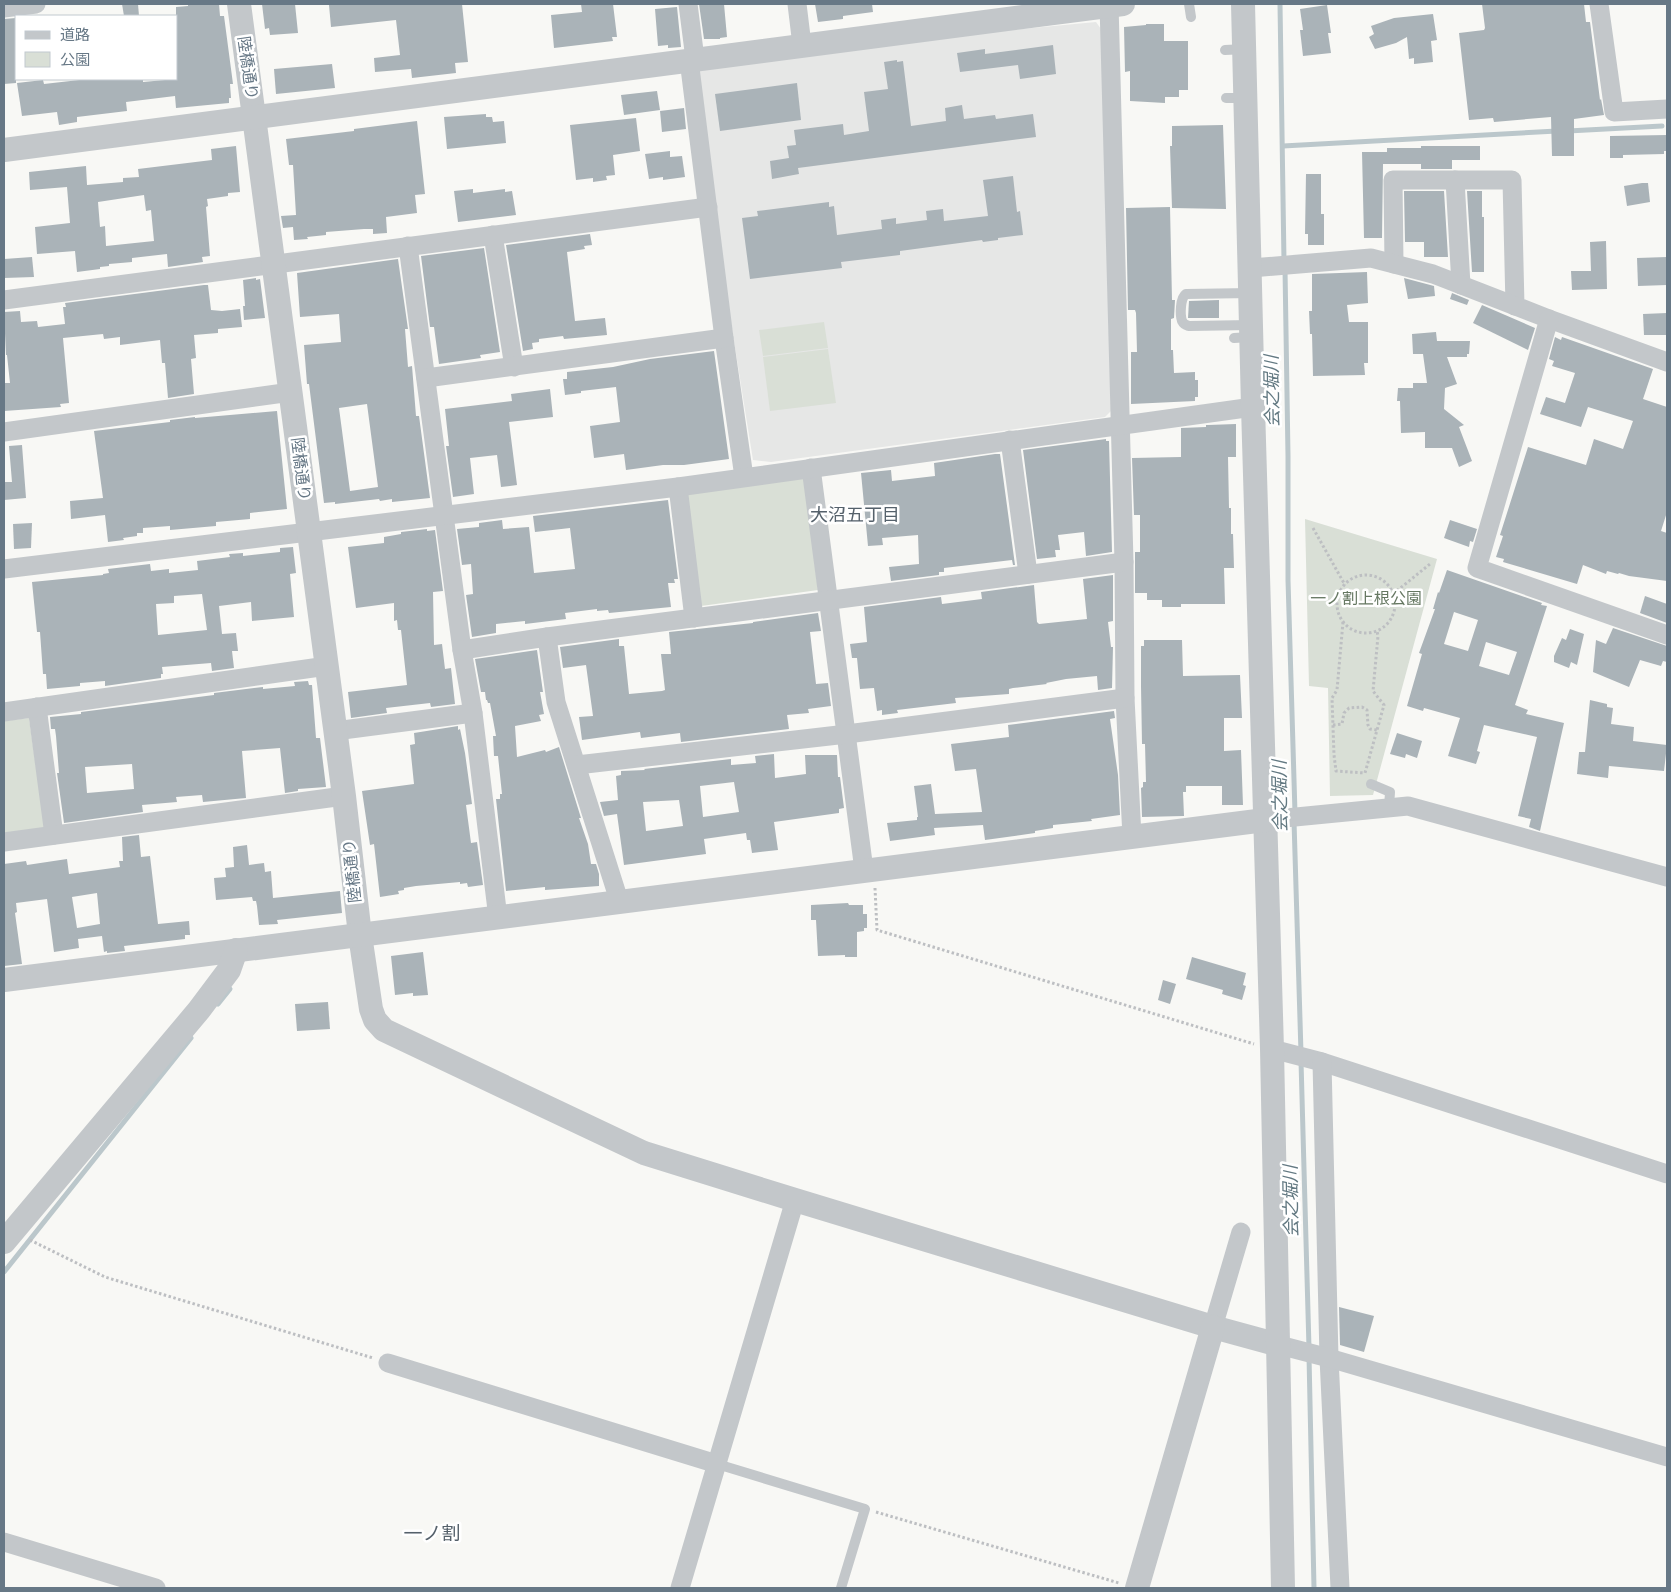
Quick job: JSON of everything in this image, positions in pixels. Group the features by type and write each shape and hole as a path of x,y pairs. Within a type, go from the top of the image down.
{"street":[{"path":"4,8 36,4"},
{"name":"陸橋通り","path":"240,4 344,796 360,935 371,1010 375,1020 384,1030 644,1153 794,1200 1279,1345"},
{"path":"688,4 692,60 708,207 744,477"},
{"path":"797,4 802,44"},
{"path":"4,150 1113,4 1125,698 1132,837"},
{"path":"1243,4 1235,50 1236,98 1259,267 1251,293 1245,333 1253,407 1274,819 1272,1049 1283,1588"},
{"path":"1598,4 1614,112 1667,109"},
{"path":"1394,264 1393,180 1512,180 1515,306"},
{"path":"1455,180 1461,285"},
{"path":"4,300 708,207"},
{"path":"493,236 514,367"},
{"path":"408,246 462,650 473,713 498,918"},
{"path":"1259,267 1371,258 1433,274 1667,362"},
{"path":"1549,319 1477,568 1667,635"},
{"path":"426,378 724,338"},
{"path":"4,432 291,392"},
{"path":"4,570 678,487 1253,407"},
{"path":"1010,440 1028,574"},
{"path":"811,468 847,734 869,869"},
{"path":"678,487 694,618"},
{"path":"462,650 547,637 1124,562"},
{"path":"547,637 556,702 618,902"},
{"path":"4,712 327,666"},
{"path":"577,766 1125,698"},
{"path":"37,707 54,835"},
{"path":"335,731 473,713"},
{"path":"4,842 344,796"},
{"path":"4,980 869,869 1274,819 1408,806 1667,877"},
{"path":"8,1236 199,1010 229,970 236,950"},
{"path":"1272,1049 1322,1062 1667,1174"},
{"path":"1322,1062 1329,1358 1340,1588"},
{"path":"680,1588 794,1200"},
{"path":"1132,1587 1241,1232"},
{"path":"1279,1345 1304,1350 1667,1457"},
{"path":"388,1363 717,1464"},
{"path":"4,1542 156,1588"}],"lane":[{"path":"1189,4 1191,17"},
{"path":"1245,333 1184,324 1182,321 1182,297 1186,294 1251,293"},
{"path":"1371,784 1390,792 1388,808"},
{"path":"717,1464 865,1508 841,1588"}],"path":[{"path":"1313,528 1345,585"},
{"path":"1393,594 1430,564"},
{"path":"1361,576 1379,578 1386,583 1393,594 1395,608 1393,617 1388,624 1370,633 1360,633 1350,629 1338,613 1337,603 1345,585 1352,579 1361,576"},
{"path":"1343,622 1337,690 1332,698 1336,771 1365,773 1384,705 1372,691 1377,631"},
{"path":"1333,725 1342,724 1344,713 1349,708 1362,707 1367,710 1370,729 1377,730"},
{"path":"869,869 877,930 1272,1049"},
{"path":"8,1236 106,1277 388,1363"},
{"path":"865,1508 1132,1587"}],"shaded area":[{"path":"1096,22 1101,29 1111,411 1105,417 771,462 753,460 689,60"}],"green space":[{"path":"824,322 828,348 763,356 759,330"},
{"path":"828,349 836,403 770,411 763,357"},
{"path":"804,477 818,590 701,606 685,492"},
{"name":"一ノ割上根公園","path":"1305,519 1437,559 1373,795 1330,796 1328,688 1309,686"},
{"path":"29,718 45,830 4,835 4,721"}],"building":[{"path":"122,4 138,4 139,15 124,15"},
{"path":"188,4 219,4 220,16 224,16 233,84 230,84 231,98 229,98 229,103 176,108 175,96 126,102 127,111 77,117 77,122 59,125 57,112 22,116 17,83 43,80 44,84 79,80 143,80 143,82 178,80 178,15 176,15 176,7 188,6"},
{"path":"262,4 295,4 298,33 270,35 269,28 265,29"},
{"path":"462,4 468,62 455,63 456,73 412,78 411,69 375,72 374,58 400,55 396,20 331,27 329,5"},
{"path":"581,4 613,4 617,37 612,37 613,41 554,48 551,15 582,12"},
{"path":"699,4 724,4 727,37 704,39"},
{"path":"815,4 872,4 873,12 843,16 843,19 818,22"},
{"path":"1482,4 1584,4 1586,22 1590,22 1600,100 1604,115 1574,119 1574,156 1552,156 1551,117 1494,122 1493,118 1469,120 1459,33 1484,30"},
{"path":"1327,5 1331,33 1328,33 1331,53 1303,56 1300,30 1303,30 1300,9"},
{"path":"677,7 681,47 668,48 668,45 658,46 655,9"},
{"path":"1433,14 1437,40 1431,41 1433,62 1414,64 1414,58 1409,59 1407,37 1396,43 1375,49 1369,37 1374,34 1371,26 1394,18"},
{"path":"15,18 16,83 4,84 4,19"},
{"path":"1164,24 1164,41 1188,41 1188,90 1179,90 1179,97 1165,97 1165,103 1130,101 1130,71 1125,72 1124,27"},
{"path":"1053,45 1056,74 1020,79 1018,65 960,72 957,53 985,49 985,54"},
{"path":"897,60 897,62 903,61 911,126 946,121 945,108 962,105 964,119 995,115 996,119 1033,114 1036,137 798,168 799,174 772,179 770,161 789,158 787,146 796,145 794,130 843,124 844,135 869,131 864,92 888,89 884,62"},
{"path":"332,64 335,88 276,94 274,69"},
{"path":"797,83 801,120 720,131 715,94"},
{"path":"657,91 660,110 624,115 621,95"},
{"path":"684,108 686,129 662,132 660,111"},
{"path":"486,114 486,117 492,117 493,122 504,121 506,143 447,149 444,117"},
{"path":"636,118 640,151 613,155 615,175 606,176 607,180 593,182 593,178 576,180 570,125"},
{"path":"417,121 425,194 415,195 417,213 386,217 387,233 373,234 373,229 364,229 326,232 326,235 294,240 293,227 283,228 281,216 296,215 293,165 289,165 286,139"},
{"path":"1223,125 1226,209 1172,208 1170,146 1172,146 1172,126"},
{"path":"1667,135 1667,151 1664,151 1664,154 1623,155 1623,158 1610,158 1610,136"},
{"path":"236,146 240,192 228,193 228,196 207,199 210,256 202,257 203,262 168,267 167,254 132,258 132,262 109,264 109,266 100,267 100,269 77,272 75,251 37,254 35,227 70,223 67,187 30,190 29,172 86,166 87,185 123,182 123,178 139,177 138,169 212,160 211,149","holes":["144,195 146,211 151,210 154,241 106,246 105,226 100,227 98,202"]},
{"path":"1421,146 1480,146 1480,160 1452,160 1452,169 1421,169 1421,164 1383,164 1382,238 1364,238 1362,152 1387,152 1387,148 1421,148"},
{"path":"670,151 670,157 682,156 685,177 663,180 663,177 649,179 645,154"},
{"path":"1306,174 1321,174 1321,214 1324,214 1324,245 1308,245 1308,234 1305,234"},
{"path":"1013,176 1017,212 1020,211 1023,235 983,242 982,240 900,251 900,255 841,262 842,268 750,279 742,218 758,216 757,211 829,202 829,207 834,206 837,235 882,229 881,220 896,218 896,224 927,220 926,211 943,209 944,221 988,216 983,180"},
{"path":"1648,183 1650,202 1627,206 1624,186"},
{"path":"473,189 473,193 505,189 505,192 512,191 516,215 458,222 454,191"},
{"path":"1404,191 1444,191 1448,257 1424,257 1424,242 1405,242"},
{"path":"1467,191 1482,191 1484,272 1472,272"},
{"path":"1170,207 1172,300 1175,300 1174,318 1171,319 1171,350 1173,350 1174,373 1195,372 1195,380 1198,380 1198,397 1195,397 1195,401 1131,404 1131,352 1137,352 1136,313 1135,310 1128,310 1126,208"},
{"path":"590,234 592,245 584,246 585,249 567,252 575,321 605,318 607,335 564,339 563,336 539,339 539,342 532,343 533,349 523,351 506,245"},
{"path":"1606,241 1607,289 1572,290 1571,271 1591,271 1590,242"},
{"path":"484,248 500,352 480,355 481,358 439,364 434,327 430,327 421,256"},
{"path":"32,257 34,277 4,278 4,259"},
{"path":"1667,257 1667,285 1638,286 1637,258"},
{"path":"398,259 408,329 405,329 408,367 412,366 416,416 419,416 430,498 392,502 392,499 380,501 379,499 335,504 335,502 324,503 309,384 307,384 304,345 341,342 339,314 300,317 297,273","holes":["367,404 378,487 350,491 339,408"]},
{"path":"1367,272 1368,303 1347,305 1349,322 1368,322 1368,363 1364,363 1365,375 1313,376 1312,334 1310,334 1309,311 1312,311 1312,274"},
{"path":"256,278 256,280 260,279 265,318 244,320 243,280"},
{"path":"1404,278 1434,286 1435,296 1408,299"},
{"path":"208,285 211,310 240,309 242,327 218,329 218,333 194,335 196,358 191,359 194,394 168,398 165,363 162,363 160,340 120,345 120,337 104,339 103,334 63,338 69,403 60,404 61,407 4,411 4,383 10,383 6,355 4,312 20,311 21,322 37,321 38,327 65,324 63,307 66,307 65,303"},
{"path":"1452,293 1469,300 1467,305 1450,299"},
{"path":"1219,300 1219,318 1188,318 1189,301"},
{"path":"1482,305 1535,328 1528,350 1473,323"},
{"path":"1667,313 1667,335 1644,335 1643,314"},
{"path":"1436,332 1437,341 1470,341 1467,357 1447,357 1457,384 1445,388 1444,409 1464,425 1459,427 1472,461 1459,467 1452,448 1425,448 1425,432 1401,433 1400,401 1397,401 1398,388 1413,388 1413,383 1427,383 1423,354 1413,354 1412,334"},
{"path":"1555,337 1561,340 1562,337 1653,369 1643,399 1667,407 1667,512 1661,531 1667,533 1667,581 1607,571 1606,574 1583,565 1577,584 1503,562 1504,559 1496,557 1503,536 1500,535 1528,447 1586,465 1594,439 1623,449 1633,421 1588,407 1581,427 1540,414 1546,397 1565,403 1575,373 1552,366 1554,361 1549,359"},
{"path":"714,351 729,459 626,470 624,454 594,458 590,426 620,422 616,387 565,395 563,379 567,379 567,372 613,367 650,359"},
{"path":"550,389 553,417 509,422 517,485 501,487 497,455 470,458 474,494 453,497 446,446 449,446 445,409 512,401 511,394"},
{"path":"277,411 287,509 250,513 250,519 216,522 216,526 170,530 170,526 143,528 143,533 137,533 137,536 108,542 105,515 71,519 70,501 103,498 94,431 170,422 170,420 195,417"},
{"path":"1236,424 1236,457 1228,457 1229,508 1231,508 1234,568 1224,568 1225,604 1181,604 1181,607 1162,607 1162,600 1147,600 1147,593 1135,593 1135,552 1140,552 1140,515 1134,515 1132,458 1181,457 1181,428"},
{"path":"1106,439 1106,441 1109,441 1112,552 1086,556 1084,532 1058,535 1060,550 1055,550 1056,557 1037,559 1023,450"},
{"path":"22,445 26,498 4,500 4,482 12,482 9,446"},
{"path":"1000,454 1015,565 1013,565 1012,560 944,568 944,572 939,572 939,575 891,581 889,567 919,564 918,535 882,538 883,545 868,546 861,473 891,470 892,481 935,476 934,463"},
{"path":"668,500 678,579 674,579 675,583 668,583 671,607 609,613 608,610 597,611 597,609 565,613 566,619 525,624 525,621 496,624 496,633 472,637 466,595 473,594 471,564 462,565 457,529 479,527 479,523 502,520 503,529 529,527 534,573 575,569 570,528 535,532 533,516"},
{"path":"1450,520 1477,529 1473,542 1470,541 1469,547 1444,538"},
{"path":"32,523 31,548 14,549 13,524"},
{"path":"427,529 427,531 435,530 443,591 433,592 434,645 442,644 445,669 451,668 455,704 431,707 430,703 386,708 387,713 351,718 348,692 407,685 401,630 398,630 397,620 394,621 394,603 356,608 348,547 384,543 384,537 401,534 401,532"},
{"path":"293,547 296,573 290,574 294,617 252,621 251,602 219,606 222,634 236,633 238,651 232,651 234,668 212,671 211,663 162,667 163,674 161,674 161,678 105,686 105,681 80,683 80,686 47,689 46,674 43,674 40,632 37,632 32,582 103,575 109,573 108,569 150,564 151,571 169,569 169,573 198,570 197,561 230,557 229,554 243,553 243,556 280,552 280,548","holes":["202,594 207,630 158,635 156,604 174,603 174,596"]},
{"path":"1447,570 1547,606 1515,705 1528,710 1526,714 1564,723 1540,831 1529,827 1531,819 1518,816 1537,737 1484,725 1477,751 1480,752 1476,764 1448,756 1460,718 1424,708 1423,711 1407,706 1422,654 1419,653","holes":["1454,612 1478,620 1468,651 1444,644","1486,642 1517,652 1509,675 1479,666"]},
{"path":"1113,575 1113,621 1108,622 1111,647 1113,647 1112,688 1098,690 1097,676 1066,679 1047,684 1009,689 1009,694 955,698 956,703 897,710 898,713 882,715 882,710 877,711 874,688 860,689 857,658 852,658 850,644 867,642 864,607 941,597 942,604 982,599 981,592 1034,585 1037,622 1039,624 1087,619 1083,579"},
{"path":"1645,596 1667,604 1667,623 1640,613"},
{"path":"818,613 821,631 810,632 816,684 828,683 831,706 808,709 809,713 787,715 789,729 681,742 680,733 641,738 640,732 582,740 579,717 593,716 586,665 563,668 560,647 619,639 619,646 624,646 629,694 662,691 665,690 661,654 671,654 669,632 753,623"},
{"path":"1613,628 1667,646 1667,662 1663,661 1661,666 1640,660 1629,687 1593,672 1596,640 1606,644"},
{"path":"1570,629 1584,634 1577,665 1571,662 1569,668 1554,662 1554,656 1562,638 1566,640"},
{"path":"1144,640 1182,640 1183,676 1240,675 1242,718 1224,718 1224,751 1241,750 1243,805 1222,805 1222,786 1186,786 1186,792 1183,792 1184,816 1142,817 1141,788 1143,787 1143,782 1146,782 1145,744 1142,744 1141,686 1141,646 1144,646"},
{"path":"537,650 543,692 540,692 544,714 539,715 541,721 515,726 517,757 545,750 546,752 559,747 581,818 579,818 588,844 591,864 596,864 599,874 599,886 545,890 545,887 506,891 496,799 500,799 500,794 502,794 498,756 494,756 493,736 496,736 490,703 486,700 485,692 481,692 475,659"},
{"path":"308,681 309,685 312,685 316,738 320,738 326,787 298,789 298,791 285,793 280,748 242,751 246,798 203,802 202,795 176,797 177,802 142,805 143,812 64,823 57,773 59,773 56,736 55,729 51,729 50,717 214,695 214,693 263,687 263,689 295,686 294,682","holes":["132,764 134,789 87,793 85,767"]},
{"path":"1590,700 1607,704 1607,707 1613,708 1611,724 1634,727 1633,741 1667,745 1664,771 1609,766 1608,778 1577,774 1579,752 1585,752"},
{"path":"1114,711 1115,718 1110,719 1118,775 1120,815 1091,819 1092,821 1053,825 1053,828 1035,831 1035,833 985,840 983,825 934,828 935,835 890,841 887,823 917,820 914,786 931,784 935,814 982,812 976,769 955,771 951,744 1009,737 1008,725"},
{"path":"458,726 465,753 472,804 466,805 471,843 477,842 483,885 468,887 467,883 460,884 460,882 416,886 404,888 404,890 398,891 399,894 380,897 374,844 370,845 362,791 414,784 410,745 415,744 414,733"},
{"path":"1397,733 1422,741 1417,758 1406,754 1405,758 1390,754"},
{"path":"774,754 775,778 806,774 805,755 837,755 838,777 840,777 844,808 839,809 839,813 774,822 778,850 752,853 750,840 747,840 746,833 704,839 706,854 624,865 617,814 604,816 600,802 618,800 616,776 621,775 621,771 645,770 731,759 731,765 756,763 755,756","holes":["734,782 739,812 703,817 700,786","679,800 683,826 646,831 643,802"]},
{"path":"139,835 141,857 150,856 158,924 189,921 190,935 185,935 185,939 124,946 125,951 107,953 107,951 104,952 102,936 78,939 79,948 54,952 47,899 16,903 17,912 15,913 22,964 4,966 4,864 26,861 27,865 67,859 69,874 120,867 119,861 123,861 122,837","holes":["97,893 100,924 77,928 72,897"]},
{"path":"247,845 249,865 264,863 265,872 271,871 273,898 340,891 342,913 277,920 278,924 259,925 256,901 253,901 252,897 216,900 214,878 226,877 225,868 234,867 233,847"},
{"path":"848,903 849,905 863,905 863,914 867,914 867,928 864,928 864,931 857,932 857,957 845,957 845,955 818,956 816,920 811,920 811,905"},
{"path":"423,952 428,995 413,996 413,993 395,995 391,956"},
{"path":"1192,957 1246,973 1243,985 1246,986 1242,1000 1222,994 1223,990 1186,979"},
{"path":"1163,980 1176,984 1170,1004 1158,1000"},
{"path":"328,1002 330,1029 297,1031 295,1004"},
{"path":"1339,1307 1374,1316 1364,1352 1340,1345"}],"waterway":[{"name":"会之堀川","path":"1280,4 1284,261"},
{"path":"1568,131 1662,126"},
{"path":"1283,146 1557,131"},
{"name":"会之堀川","path":"1285,269 1288,580 1295,813"},
{"name":"会之堀川","path":"1294,821 1301,1053"},
{"path":"218,1004 230,989"},
{"path":"4,1272 191,1038"},
{"name":"会之堀川","path":"1301,1061 1309,1348"},
{"name":"会之堀川","path":"1309,1356 1314,1588"}],"district":[{"name":"大沼五丁目","path":"855,515"},
{"name":"一ノ割","path":"432,1533"}]}
